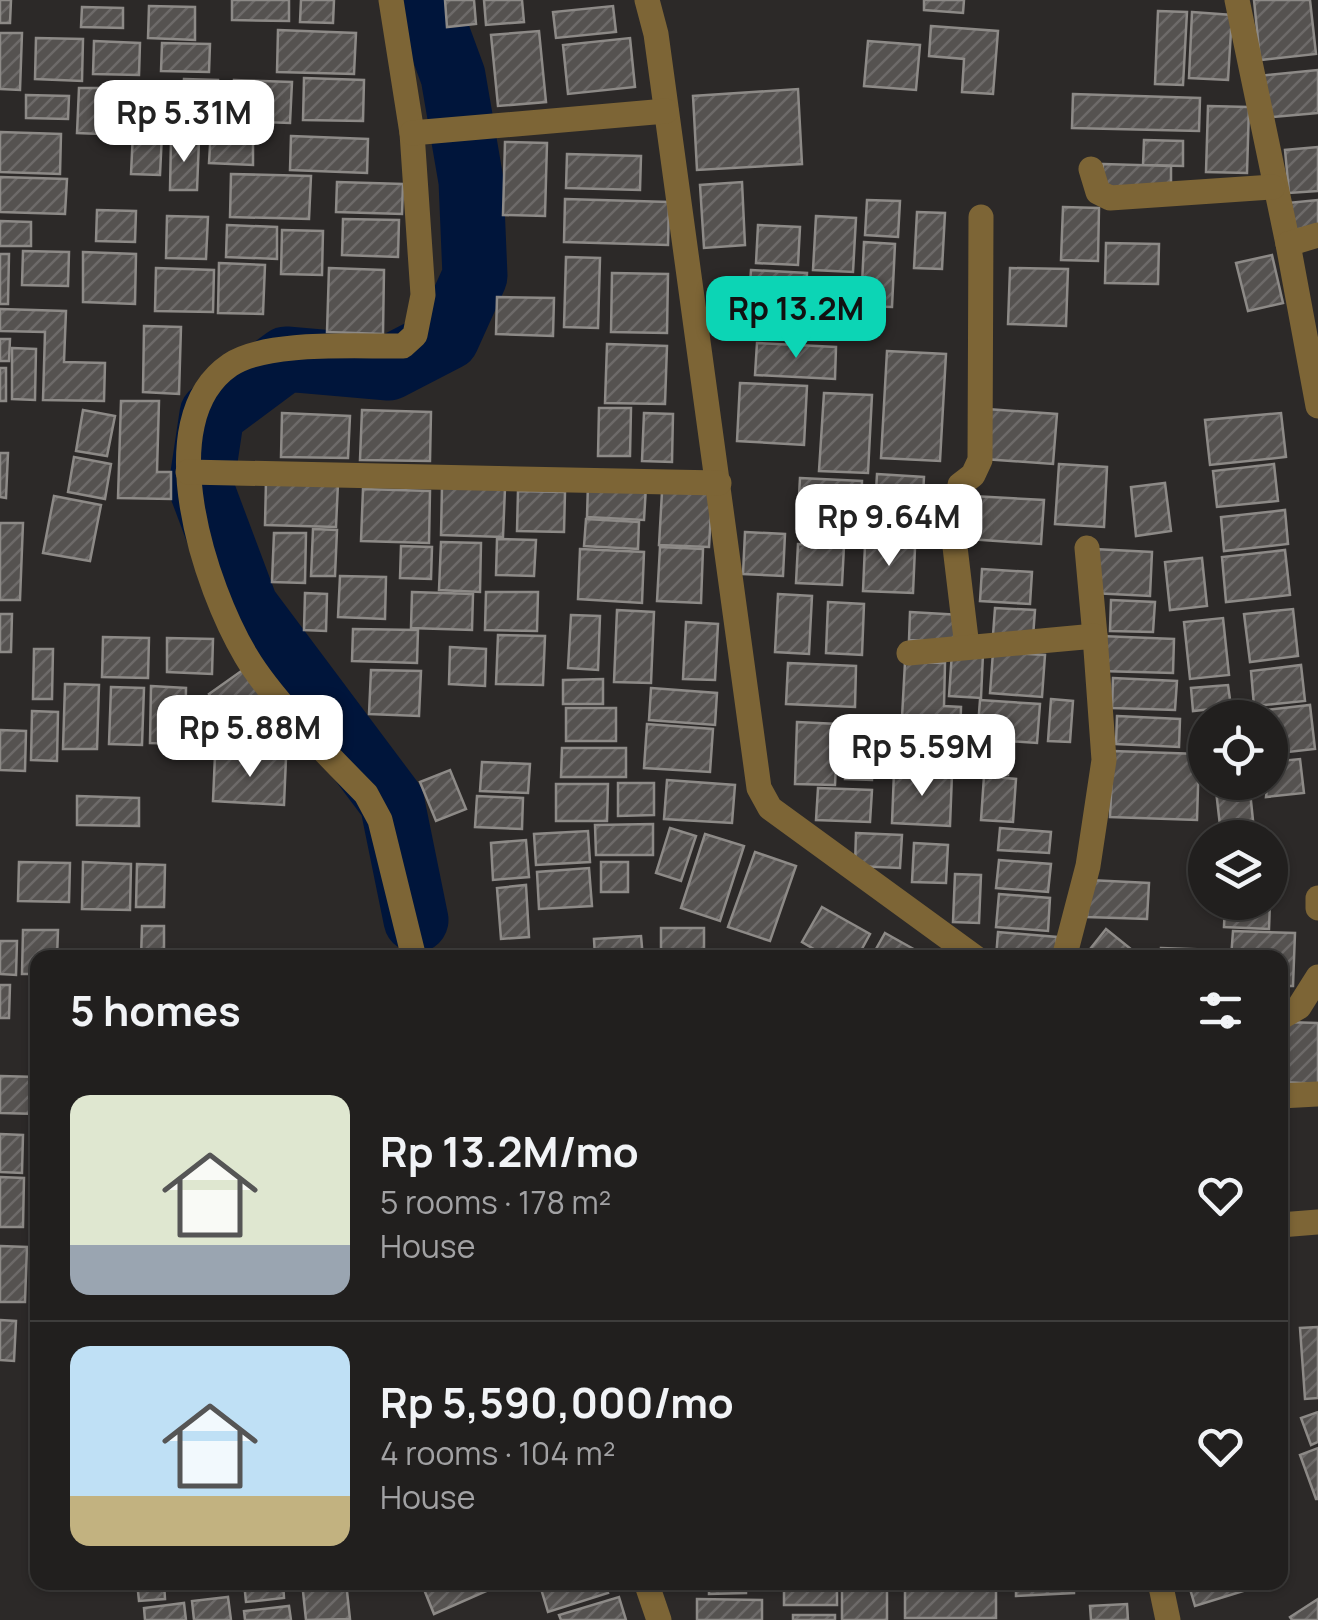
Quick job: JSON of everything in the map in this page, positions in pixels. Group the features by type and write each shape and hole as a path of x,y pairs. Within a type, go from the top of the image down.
{"street":[{"path":"391,0 420,133 423,294 415,335 404,346 290,350 231,364 207,388 198,409 192,472 209,580 247,658 366,794 380,820 412,950"},
{"path":"647,0 764,800 965,950"},
{"path":"1237,0 1318,406"},
{"path":"420,133 666,111"},
{"path":"1091,169 1098,192 1110,198 1273,187"},
{"path":"967,647 956,547 960,485 973,475 980,460 981,217"},
{"path":"1288,244 1318,235"},
{"path":"192,472 719,483"},
{"path":"1066,950 1085,883 1102,778 1103,722 1087,548"},
{"path":"909,653 1095,636"},
{"path":"1318,898 1318,908"},
{"path":"1288,1013 1299,1006 1318,977"},
{"path":"1288,1096 1318,1094"},
{"path":"1288,1225 1318,1222"},
{"path":"649,1590 659,1620"},
{"path":"1162,1590 1168,1620"}],"building":[{"path":"0,0 11,0 10,23 0,23"},
{"path":"232,0 289,0 289,21 232,20"},
{"path":"301,0 334,0 333,23 300,22"},
{"path":"445,0 474,0 476,24 447,27"},
{"path":"484,0 522,0 524,22 486,25"},
{"path":"924,0 964,0 963,13 924,10"},
{"path":"1254,0 1310,0 1316,54 1260,60"},
{"path":"149,6 195,7 195,40 148,38"},
{"path":"613,6 616,32 556,38 553,12"},
{"path":"82,7 123,8 123,28 81,27"},
{"path":"1158,11 1187,12 1183,85 1155,84"},
{"path":"1192,12 1232,15 1228,80 1189,78"},
{"path":"931,26 998,31 993,94 962,92 964,59 929,56"},
{"path":"278,30 356,33 354,74 277,72"},
{"path":"539,31 546,102 498,106 491,35"},
{"path":"0,33 22,33 20,90 0,89"},
{"path":"36,38 83,39 82,81 35,79"},
{"path":"630,38 635,87 568,94 563,45"},
{"path":"94,41 140,43 139,75 93,74"},
{"path":"868,41 920,45 916,90 864,86"},
{"path":"162,43 210,44 209,72 161,71"},
{"path":"1318,70 1318,113 1262,118 1258,76"},
{"path":"304,78 364,80 363,121 303,120"},
{"path":"184,79 218,80 217,120 182,120"},
{"path":"234,80 292,82 290,123 233,121"},
{"path":"106,84 145,85 143,130 105,128"},
{"path":"79,88 101,88 100,134 77,133"},
{"path":"798,89 802,164 697,170 693,96"},
{"path":"1073,94 1200,98 1199,131 1072,128"},
{"path":"26,95 69,96 68,119 26,118"},
{"path":"1208,106 1249,107 1247,173 1206,172"},
{"path":"211,129 253,130 253,165 209,163"},
{"path":"0,132 61,134 60,174 0,172"},
{"path":"133,132 162,133 160,175 131,174"},
{"path":"291,136 368,139 367,173 290,170"},
{"path":"171,140 199,140 197,190 170,190"},
{"path":"1144,140 1183,141 1183,166 1143,165"},
{"path":"505,142 547,143 545,216 503,215"},
{"path":"1318,147 1318,191 1289,193 1285,150"},
{"path":"567,154 641,156 640,190 566,188"},
{"path":"1103,164 1171,166 1171,192 1102,190"},
{"path":"231,174 311,176 309,219 230,217"},
{"path":"0,177 67,179 65,214 0,212"},
{"path":"337,182 403,184 402,214 336,212"},
{"path":"742,182 745,245 704,248 700,185"},
{"path":"565,199 669,202 668,245 564,242"},
{"path":"867,200 900,201 898,237 865,235"},
{"path":"1318,200 1318,227 1290,230 1287,203"},
{"path":"1063,207 1099,208 1098,261 1061,260"},
{"path":"97,210 136,211 135,242 96,241"},
{"path":"917,212 945,213 942,269 914,268"},
{"path":"167,216 208,217 206,259 166,258"},
{"path":"816,216 856,218 853,272 813,270"},
{"path":"343,219 399,220 398,257 342,255"},
{"path":"0,221 31,222 31,246 0,246"},
{"path":"227,225 277,227 277,259 226,257"},
{"path":"758,225 800,227 798,265 756,263"},
{"path":"282,230 323,231 322,275 281,274"},
{"path":"864,242 895,244 892,307 861,306"},
{"path":"1106,243 1159,244 1158,284 1105,283"},
{"path":"23,251 69,252 68,286 22,285"},
{"path":"83,252 136,254 135,304 83,302"},
{"path":"0,254 9,254 8,304 0,304"},
{"path":"1272,255 1283,303 1248,311 1236,263"},
{"path":"566,257 600,258 598,328 564,327"},
{"path":"219,263 265,265 263,314 218,313"},
{"path":"156,268 214,270 213,312 155,311"},
{"path":"329,268 384,270 383,334 327,332"},
{"path":"1010,268 1068,269 1066,326 1008,324"},
{"path":"751,270 807,273 804,333 747,330"},
{"path":"612,273 668,274 667,333 611,332"},
{"path":"822,280 854,282 851,338 819,337"},
{"path":"497,297 554,298 553,336 496,334"},
{"path":"0,309 66,311 64,362 105,363 104,401 43,400 45,332 0,331"},
{"path":"144,326 181,327 179,394 143,392"},
{"path":"0,339 10,339 9,361 0,361"},
{"path":"757,343 836,347 835,379 755,375"},
{"path":"607,344 667,346 665,404 605,403"},
{"path":"12,348 36,349 35,400 12,399"},
{"path":"887,351 946,354 940,461 881,458"},
{"path":"0,368 6,368 6,401 0,401"},
{"path":"740,383 807,386 804,445 737,441"},
{"path":"824,393 872,395 868,473 819,471"},
{"path":"121,401 159,401 157,472 171,472 171,499 118,498"},
{"path":"599,408 631,408 630,456 598,456"},
{"path":"987,409 1057,414 1053,464 984,459"},
{"path":"83,410 115,416 107,456 76,451"},
{"path":"362,410 431,412 430,461 360,460"},
{"path":"282,413 350,416 348,458 281,457"},
{"path":"644,413 673,414 672,462 642,461"},
{"path":"1281,413 1286,457 1210,465 1205,420"},
{"path":"0,453 8,453 6,498 0,497"},
{"path":"74,457 111,464 105,499 68,492"},
{"path":"1059,464 1107,467 1104,527 1055,524"},
{"path":"1274,464 1278,501 1217,507 1213,471"},
{"path":"877,474 924,477 921,530 874,527"},
{"path":"800,478 862,481 860,536 797,532"},
{"path":"266,481 338,483 336,527 265,525"},
{"path":"1165,483 1171,531 1136,536 1131,487"},
{"path":"588,484 646,486 644,520 587,517"},
{"path":"442,486 505,488 503,537 441,535"},
{"path":"363,489 430,491 429,543 361,541"},
{"path":"518,491 565,492 564,532 517,531"},
{"path":"662,492 712,494 709,547 659,545"},
{"path":"54,496 101,505 90,561 43,553"},
{"path":"972,496 1044,500 1041,544 969,539"},
{"path":"1285,510 1288,544 1224,551 1221,517"},
{"path":"586,519 639,522 638,549 584,546"},
{"path":"0,523 23,523 20,600 0,600"},
{"path":"313,529 337,530 335,576 311,576"},
{"path":"745,532 785,534 783,576 743,574"},
{"path":"274,533 306,533 305,583 272,582"},
{"path":"497,539 536,540 534,576 496,575"},
{"path":"441,542 481,543 480,592 439,590"},
{"path":"798,544 844,546 842,585 796,583"},
{"path":"865,545 915,548 913,593 863,591"},
{"path":"401,546 432,547 431,579 400,578"},
{"path":"660,547 703,549 701,603 657,601"},
{"path":"580,549 644,552 642,603 578,599"},
{"path":"1094,549 1152,552 1150,596 1092,593"},
{"path":"1285,550 1290,595 1226,602 1222,557"},
{"path":"1202,558 1207,606 1170,610 1165,562"},
{"path":"982,569 1032,572 1030,604 980,601"},
{"path":"340,576 386,577 385,619 338,617"},
{"path":"412,592 473,594 472,630 411,628"},
{"path":"486,592 538,592 537,631 485,630"},
{"path":"305,593 327,594 326,631 304,630"},
{"path":"778,594 812,596 809,654 775,652"},
{"path":"1111,600 1155,602 1153,632 1110,631"},
{"path":"828,602 864,604 862,655 826,653"},
{"path":"995,608 1035,610 1033,637 993,635"},
{"path":"1293,609 1298,656 1250,662 1244,614"},
{"path":"617,610 654,612 651,683 614,682"},
{"path":"910,612 961,615 959,643 909,640"},
{"path":"0,614 12,614 11,652 0,652"},
{"path":"571,615 600,616 598,670 568,668"},
{"path":"1223,618 1229,675 1190,679 1184,622"},
{"path":"686,622 718,624 715,680 683,679"},
{"path":"353,629 418,630 417,663 352,661"},
{"path":"498,635 545,636 543,685 496,684"},
{"path":"1101,636 1174,639 1173,673 1100,671"},
{"path":"103,637 149,638 148,678 102,677"},
{"path":"167,638 213,639 212,674 167,672"},
{"path":"450,647 486,649 485,686 449,684"},
{"path":"34,649 53,649 52,699 33,699"},
{"path":"952,652 983,654 981,698 949,696"},
{"path":"993,652 1045,655 1042,697 990,693"},
{"path":"905,662 945,663 944,706 961,707 960,739 901,736"},
{"path":"788,663 856,666 855,707 786,704"},
{"path":"1301,665 1305,701 1253,700 1251,671"},
{"path":"247,667 283,719 245,746 209,694"},
{"path":"371,670 421,671 419,716 369,714"},
{"path":"1113,678 1177,681 1175,710 1112,708"},
{"path":"603,679 603,704 563,704 563,680"},
{"path":"65,684 99,685 97,749 63,749"},
{"path":"1228,685 1230,700 1192,700 1191,688"},
{"path":"151,686 186,688 185,744 150,743"},
{"path":"111,687 144,688 142,745 109,744"},
{"path":"651,688 717,693 715,725 649,720"},
{"path":"1051,699 1073,701 1070,742 1048,741"},
{"path":"980,700 1040,704 1037,743 977,739"},
{"path":"1310,705 1315,749 1288,752 1288,707"},
{"path":"566,708 616,708 616,741 566,741"},
{"path":"32,711 58,712 57,761 31,760"},
{"path":"1117,716 1180,719 1179,747 1116,744"},
{"path":"797,722 838,724 835,785 795,784"},
{"path":"647,724 713,729 710,772 644,768"},
{"path":"0,730 26,731 25,771 0,770"},
{"path":"847,741 874,742 872,780 845,779"},
{"path":"966,744 1010,747 1008,775 964,773"},
{"path":"562,748 626,748 626,777 561,777"},
{"path":"1113,751 1188,754 1188,800 1198,800 1197,820 1110,817"},
{"path":"215,755 286,758 284,805 213,801"},
{"path":"1300,759 1304,793 1288,795 1288,760"},
{"path":"482,762 530,764 528,793 480,791"},
{"path":"450,770 466,809 436,821 420,782"},
{"path":"894,772 952,774 950,826 892,823"},
{"path":"984,776 1016,779 1013,822 981,820"},
{"path":"667,780 735,785 732,823 664,819"},
{"path":"618,783 654,783 654,815 618,816"},
{"path":"556,784 608,784 607,821 556,821"},
{"path":"818,788 872,790 870,822 816,820"},
{"path":"77,796 139,798 139,826 77,825"},
{"path":"477,796 523,798 522,829 475,827"},
{"path":"1217,800 1251,800 1253,820 1219,820"},
{"path":"653,824 653,855 596,855 595,825"},
{"path":"670,828 696,836 681,881 656,873"},
{"path":"1000,828 1051,832 1049,853 998,850"},
{"path":"588,831 590,862 536,865 534,834"},
{"path":"856,833 902,835 900,868 855,866"},
{"path":"705,834 744,846 720,921 681,908"},
{"path":"526,840 529,877 493,880 491,843"},
{"path":"914,843 948,845 946,883 912,882"},
{"path":"755,852 796,866 770,941 728,927"},
{"path":"999,860 1051,864 1048,892 996,888"},
{"path":"19,862 70,863 69,902 18,901"},
{"path":"83,862 131,864 130,910 82,909"},
{"path":"601,862 628,862 628,892 601,892"},
{"path":"137,864 165,865 164,907 136,907"},
{"path":"589,868 592,906 539,909 537,872"},
{"path":"955,874 981,875 979,923 953,922"},
{"path":"1089,880 1149,883 1147,919 1087,917"},
{"path":"526,885 529,937 501,939 497,888"},
{"path":"999,894 1050,898 1048,931 996,927"},
{"path":"822,907 870,934 861,950 816,950 802,942"},
{"path":"1224,920 1269,920 1269,929 1224,927"},
{"path":"142,926 164,926 164,950 141,950"},
{"path":"661,928 704,928 704,950 661,950"},
{"path":"1106,929 1132,950 1089,950"},
{"path":"23,930 58,930 57,950 30,950 30,974 22,974"},
{"path":"1233,931 1295,933 1293,986 1288,986 1288,950 1232,950"},
{"path":"998,932 1057,937 1056,950 997,950"},
{"path":"885,933 915,950 875,950"},
{"path":"641,936 642,950 595,950 594,939"},
{"path":"0,941 17,941 16,975 0,974"},
{"path":"0,985 10,985 9,1018 0,1018"},
{"path":"1288,1022 1318,1023 1318,1084 1288,1082"},
{"path":"0,1076 30,1077 30,1114 0,1113"},
{"path":"0,1134 23,1135 22,1173 0,1172"},
{"path":"0,1177 24,1178 23,1227 0,1227"},
{"path":"0,1246 27,1247 25,1302 0,1302"},
{"path":"0,1320 16,1321 14,1361 0,1360"},
{"path":"1318,1327 1318,1398 1305,1399 1300,1328"},
{"path":"1318,1412 1318,1442 1311,1445 1301,1418"},
{"path":"1318,1448 1318,1499 1316,1499 1300,1455"},
{"path":"138,1590 164,1590 165,1599 139,1601"},
{"path":"245,1590 284,1590 284,1598 246,1602"},
{"path":"303,1590 347,1590 350,1619 306,1620"},
{"path":"424,1590 489,1590 434,1614"},
{"path":"541,1590 608,1593 548,1612"},
{"path":"709,1590 746,1590 746,1593 709,1594"},
{"path":"784,1590 837,1590 837,1605 784,1605"},
{"path":"842,1590 887,1590 887,1620 842,1620"},
{"path":"905,1590 996,1590 996,1618 905,1618"},
{"path":"1016,1590 1074,1590 1074,1593 1016,1596"},
{"path":"1190,1590 1246,1590 1195,1606"},
{"path":"228,1597 231,1620 194,1620 192,1601"},
{"path":"619,1597 626,1620 561,1620 559,1615"},
{"path":"697,1599 762,1600 762,1620 697,1620"},
{"path":"1318,1599 1318,1620 1292,1620 1290,1617"},
{"path":"184,1603 186,1620 145,1620 144,1608"},
{"path":"1127,1604 1128,1620 1091,1620 1090,1606"},
{"path":"289,1606 291,1620 245,1620 244,1611"},
{"path":"793,1615 835,1615 835,1620 793,1620"}],"waterway":[{"path":"416,920 392,802 246,607 201,487 212,414 286,359 389,368 447,338 475,276 471,181 453,76 425,0"}]}
